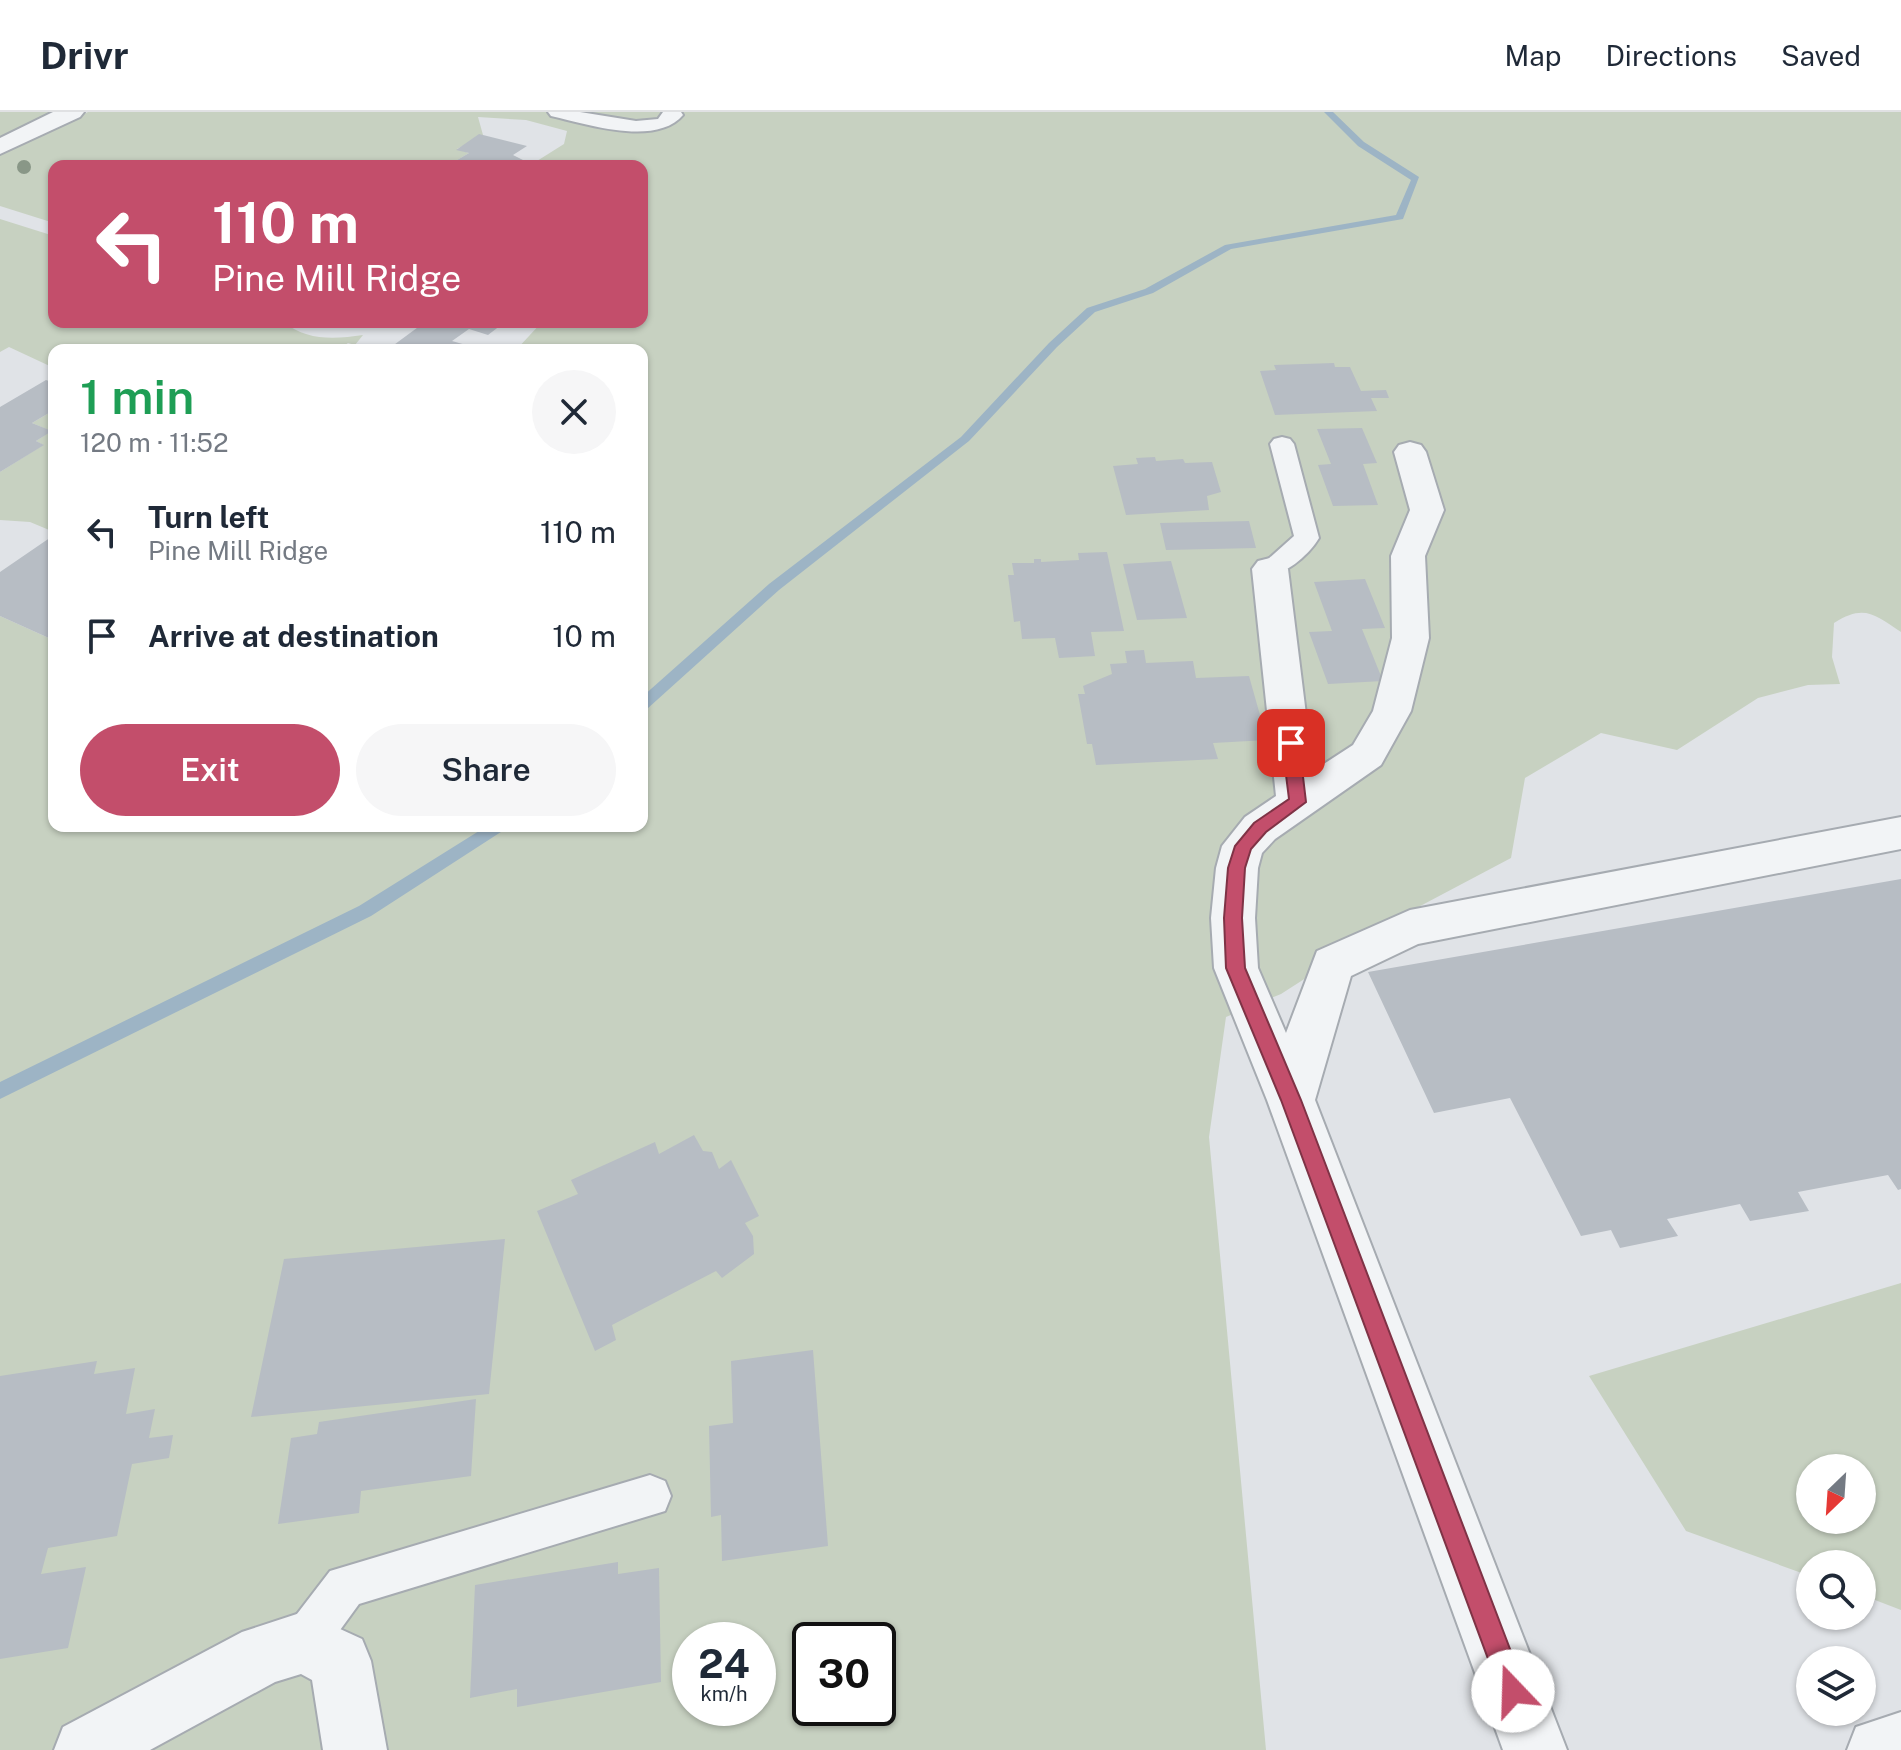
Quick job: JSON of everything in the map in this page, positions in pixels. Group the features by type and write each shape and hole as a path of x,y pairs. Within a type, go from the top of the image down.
{"street":[{"path":"0,147 72,112"},
{"path":"1410,452 1427,510 1407,557 1411,627 1389,723 1381,740 1367,755 1260,828 1243,846 1237,868 1233,918 1236,968 1291,1100 1535,1750"},
{"path":"1270,569 1297,802"},
{"path":"1291,1100 1333,964 1410,928 1901,833"},
{"path":"86,1750 264,1654 303,1643 340,1661 355,1750"},
{"path":"1879,1750 1901,1744"}],"lane":[{"path":"557,112 634,126 655,126 669,121 674,115 672,112"},
{"path":"1270,569 1307,538 1282,444"},
{"path":"303,1643 345,1586 650,1496"}],"green space":[{"path":"0,112 58,112 0,139"},
{"path":"88,112 1901,112 1901,632 1869,614 1844,617 1834,623 1832,657 1840,684 1808,685 1758,698 1677,750 1601,733 1525,778 1511,858 1407,913 1281,994 1226,1017 1209,1137 1266,1750 0,1750 0,616 48,638 48,832 648,832 648,344 522,344 536,328 648,328 648,160 539,160 564,144 567,131 526,120 478,117 483,135 457,149 469,153 457,160 48,160 48,221 0,206 0,155"},
{"path":"0,219 48,234 48,328 293,328 311,336 332,338 363,335 356,344 48,344 48,365 9,347 0,352"},
{"path":"48,414 48,430 32,423"},
{"path":"48,433 48,530 30,522 0,520 0,472 43,445 36,441"},
{"path":"1901,1283 1901,1610 1876,1600 1876,1550 1796,1550 1796,1571 1686,1531 1589,1376"}],"building":[{"path":"479,134 527,146 513,155 523,160 457,160 469,153 456,150"},
{"path":"417,328 497,328 488,335 469,329 452,341 462,344 395,344"},
{"path":"1334,363 1335,367 1350,367 1361,391 1386,390 1389,398 1371,398 1377,411 1275,415 1260,371 1276,370 1274,365"},
{"path":"48,381 48,414 32,423 48,429 48,434 36,441 44,445 0,472 0,407"},
{"path":"1362,428 1377,463 1363,464 1378,505 1333,506 1318,465 1331,464 1317,429"},
{"path":"1155,457 1156,461 1183,459 1185,463 1212,462 1221,492 1207,496 1209,510 1126,515 1113,466 1138,464 1136,458"},
{"path":"1249,521 1256,548 1166,550 1160,523"},
{"path":"48,539 48,638 0,616 0,572"},
{"path":"1107,552 1124,631 1091,632 1095,656 1059,658 1055,638 1022,639 1020,621 1014,622 1008,575 1014,575 1012,563 1034,563 1034,559 1041,559 1041,562 1079,560 1078,553"},
{"path":"1171,561 1187,618 1137,620 1123,564"},
{"path":"1365,579 1385,628 1362,629 1383,681 1328,684 1309,632 1332,631 1314,582"},
{"path":"1144,650 1146,663 1193,661 1196,678 1249,676 1267,740 1213,743 1218,759 1096,765 1092,744 1087,744 1078,694 1085,694 1083,686 1112,674 1110,664 1127,663 1125,651"},
{"path":"1901,879 1901,1189 1898,1190 1888,1175 1798,1192 1809,1211 1750,1221 1740,1204 1667,1219 1678,1236 1620,1248 1611,1230 1581,1236 1510,1098 1434,1113 1368,972"},
{"path":"694,1135 703,1151 712,1152 719,1169 731,1160 759,1216 745,1223 753,1236 754,1254 722,1278 716,1271 612,1325 616,1340 595,1351 537,1211 578,1194 571,1180 655,1142 659,1154"},
{"path":"505,1239 489,1394 251,1417 284,1259"},
{"path":"813,1350 828,1546 722,1561 721,1515 711,1517 709,1426 733,1423 731,1361"},
{"path":"97,1361 94,1374 135,1368 126,1414 155,1409 149,1438 173,1435 169,1458 132,1464 117,1536 48,1548 41,1574 86,1567 68,1648 0,1659 0,1376"},
{"path":"476,1399 471,1476 361,1491 359,1513 278,1524 291,1438 317,1434 319,1422"},
{"path":"618,1562 618,1574 659,1568 661,1682 517,1707 517,1689 470,1698 475,1585"}],"waterway":[{"path":"648,700 774,587 965,439 1053,345 1091,310 1149,291 1228,247 1400,217 1416,179 1361,144 1328,112"},
{"path":"0,1091 365,911 490,832"}],"route":[{"path":"1291,743 1297,802 1260,828 1243,846 1237,868 1233,918 1236,968 1291,1100 1513,1691"}]}
